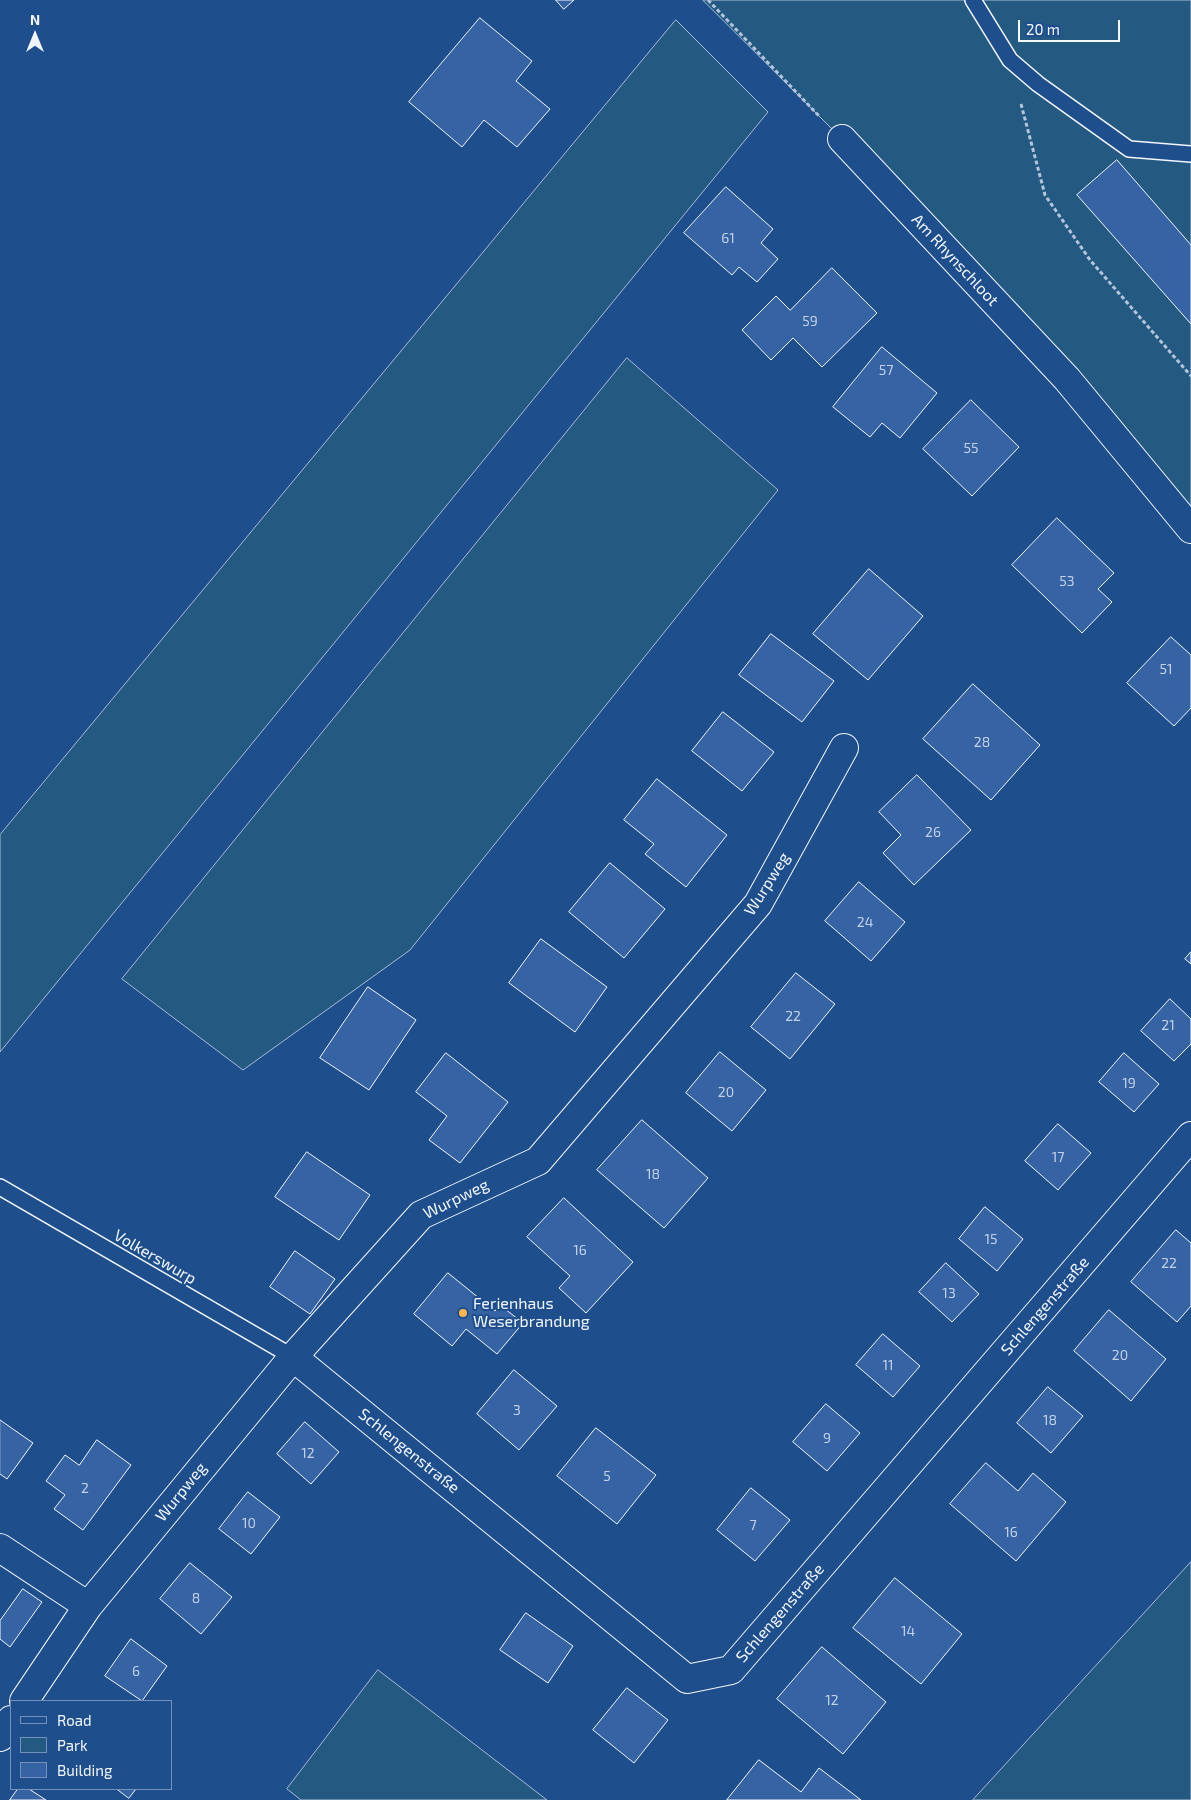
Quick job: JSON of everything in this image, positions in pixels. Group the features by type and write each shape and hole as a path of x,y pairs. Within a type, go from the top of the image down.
{"street":[{"name":"Am Rhynschloot","path":"842,140 1067,379 1191,529"},
{"name":"Wurpweg","path":"25,1700 88,1606 293,1357 421,1215 538,1161 758,904 844,748"},
{"name":"Schlengenstraße","path":"293,1357 687,1679 731,1670 1191,1136"},
{"path":"0,1548 88,1606"},
{"path":"0,1737 10,1722"}],"lane":[{"path":"973,0 1010,60 1038,84 1129,149 1191,154"},
{"name":"Volkerswurp","path":"0,1187 293,1357"}],"path":[{"path":"708,0 842,140"},
{"path":"1010,60 1045,195 1090,260 1191,376"}],"green space":[{"path":"703,0 1191,0 1191,535 842,139"},
{"path":"676,20 768,112 0,1052 0,835"},
{"path":"627,358 778,490 410,950 243,1070 122,979"},
{"path":"1191,1562 1191,1800 973,1800"},
{"path":"378,1670 547,1800 301,1800 287,1789"}],"building":[{"path":"556,0 574,0 564,9"},
{"path":"480,18 532,61 516,81 550,109 517,147 484,120 462,147 409,102"},
{"path":"1117,160 1191,245 1191,324 1077,195"},
{"path":"726,187 773,229 761,243 778,259 757,282 739,267 732,275 684,233"},
{"path":"832,268 877,313 822,367 793,338 771,360 742,330 776,296 790,310"},
{"path":"882,347 937,393 900,438 882,423 870,437 833,407"},
{"path":"971,400 1019,447 972,496 923,449"},
{"path":"1057,518 1114,573 1098,589 1112,602 1082,633 1012,565"},
{"path":"869,569 923,616 868,680 813,634"},
{"path":"771,634 834,681 802,722 739,675"},
{"path":"1171,637 1191,655 1191,708 1174,726 1127,683"},
{"path":"973,684 1040,745 991,800 923,739"},
{"path":"723,712 774,752 742,791 692,751"},
{"path":"917,775 971,830 914,885 883,853 901,835 879,812"},
{"path":"657,779 727,835 686,887 645,854 654,844 624,820"},
{"path":"610,863 665,909 624,958 569,912"},
{"path":"859,882 905,922 871,961 825,921"},
{"path":"541,939 607,987 575,1032 509,983"},
{"path":"1191,952 1191,964 1185,959"},
{"path":"796,973 835,1004 790,1059 751,1027"},
{"path":"368,987 416,1020 369,1090 320,1058"},
{"path":"1170,999 1191,1019 1191,1044 1174,1061 1141,1031"},
{"path":"720,1052 766,1090 732,1131 686,1093"},
{"path":"446,1053 508,1102 460,1163 429,1140 447,1116 416,1092"},
{"path":"1124,1053 1159,1084 1134,1112 1099,1082"},
{"path":"642,1120 708,1178 664,1228 597,1170"},
{"path":"1058,1124 1091,1153 1058,1190 1025,1161"},
{"path":"307,1152 370,1195 339,1240 275,1197"},
{"path":"564,1198 633,1262 586,1313 559,1288 570,1276 527,1237"},
{"path":"985,1207 1023,1239 997,1271 959,1239"},
{"path":"1176,1230 1191,1243 1191,1306 1177,1322 1131,1282"},
{"path":"295,1251 335,1279 310,1314 270,1287"},
{"path":"946,1263 979,1294 952,1322 919,1292"},
{"name":"Ferienhaus Weserbrandung","path":"448,1273 495,1311 500,1305 523,1323 497,1354 466,1329 452,1346 414,1314"},
{"path":"1109,1310 1166,1359 1131,1401 1074,1351"},
{"path":"883,1334 920,1366 893,1397 856,1365"},
{"path":"514,1370 557,1406 519,1450 477,1414"},
{"path":"1048,1387 1083,1416 1051,1453 1017,1423"},
{"path":"826,1404 860,1433 827,1471 793,1442"},
{"path":"0,1420 33,1443 7,1479 0,1474"},
{"path":"305,1422 339,1452 311,1484 277,1454"},
{"path":"596,1428 656,1475 617,1524 557,1476"},
{"path":"97,1440 131,1465 83,1530 54,1509 65,1495 46,1481 65,1455 79,1465"},
{"path":"986,1463 1018,1491 1033,1473 1066,1502 1016,1561 950,1504"},
{"path":"751,1488 790,1520 755,1561 717,1530"},
{"path":"248,1492 280,1517 251,1554 219,1529"},
{"path":"190,1563 232,1597 201,1634 160,1599"},
{"path":"895,1578 962,1634 921,1684 853,1628"},
{"path":"23,1589 42,1602 10,1647 0,1639 0,1621"},
{"path":"526,1613 573,1646 548,1683 500,1650"},
{"path":"131,1639 167,1666 143,1700 105,1676"},
{"path":"822,1647 886,1702 843,1754 777,1699"},
{"path":"627,1688 668,1720 634,1763 593,1730"},
{"path":"759,1760 801,1792 819,1768 861,1800 727,1800"},
{"path":"17,1790 31,1790 46,1800 10,1800"},
{"path":"118,1790 135,1790 129,1798"}],"place":[{"name":"Ferienhaus Weserbrandung","path":"463,1313"}]}
